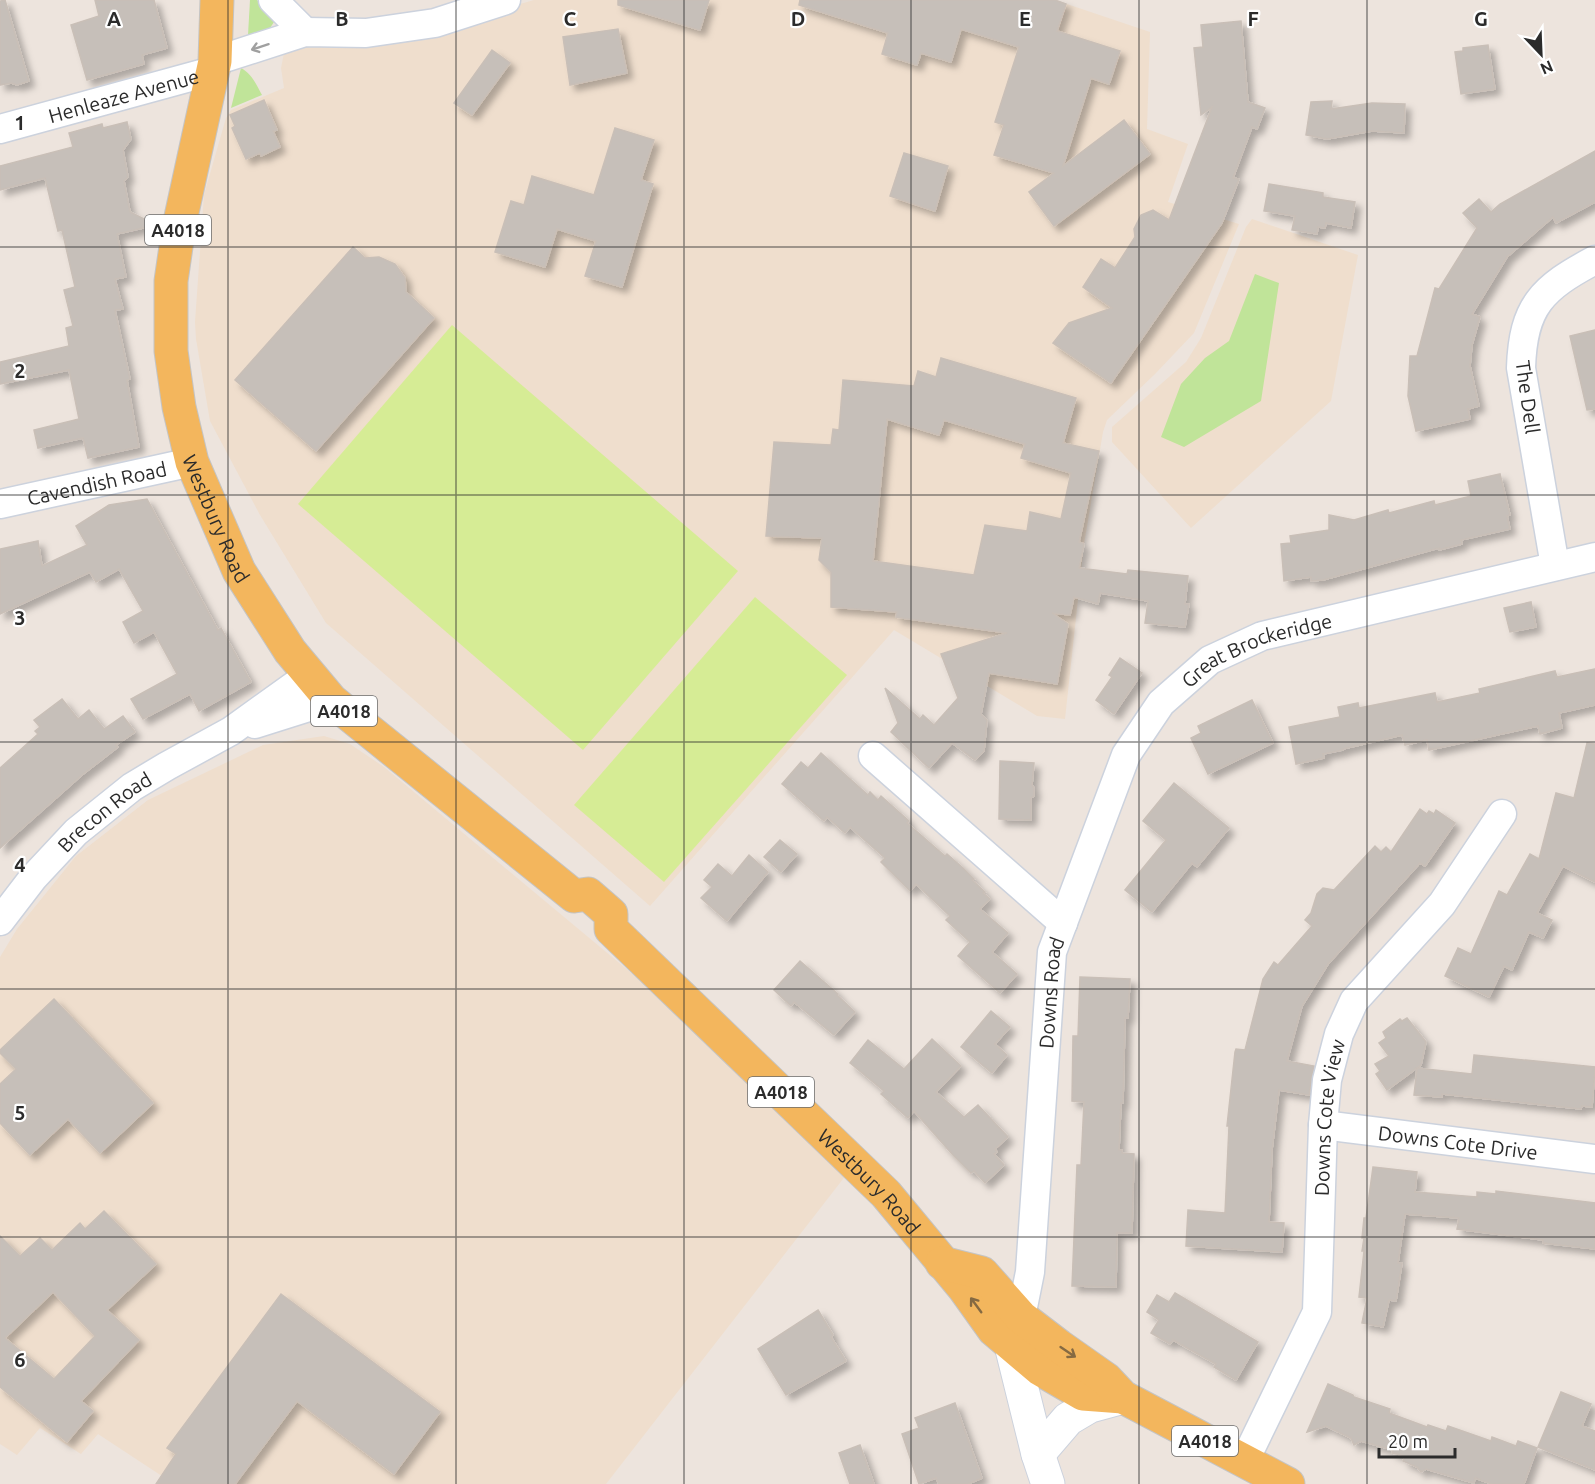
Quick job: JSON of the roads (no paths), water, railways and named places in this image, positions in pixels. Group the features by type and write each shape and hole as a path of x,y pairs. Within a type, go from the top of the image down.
{"main road":[{"name":"Westbury Road","path":"217,0 214,66 179,226 171,281 171,351 179,407 192,462 239,571 290,651 330,699 574,896 573,909 597,930 611,929 886,1194 964,1288 994,1330 1016,1331 1040,1369 1083,1394 1123,1397"},
{"path":"1016,1331 1043,1469"},
{"path":"1043,1469 1068,1419 1090,1406 1123,1397"},
{"name":"A4018","path":"1123,1397 1288,1484"}],"street":[{"path":"273,0 305,32"},
{"name":"Henleaze Avenue","path":"0,129 214,66 305,32 366,33 435,23 506,0"},
{"name":"The Dell","path":"1555,566 1521,368 1522,342 1529,314 1543,295 1563,277 1595,260"},
{"name":"Cavendish Road","path":"0,504 192,462"},
{"name":"Great Brockeridge","path":"1063,922 1126,755 1161,703 1210,660 1262,636 1595,557"},
{"name":"Brecon Road","path":"0,921 33,878 76,832 132,787 231,731 309,675"},
{"name":"Brecon Road","path":"231,731 330,699"},
{"name":"Downs Road","path":"873,756 1063,922 1052,952 1030,1272 1016,1331"},
{"name":"Downs Cote View","path":"1244,1462 1317,1312 1323,1125 1327,1080 1339,1034 1354,1001 1442,904 1502,814"},
{"name":"Downs Cote Drive","path":"1323,1125 1595,1159"}]}
